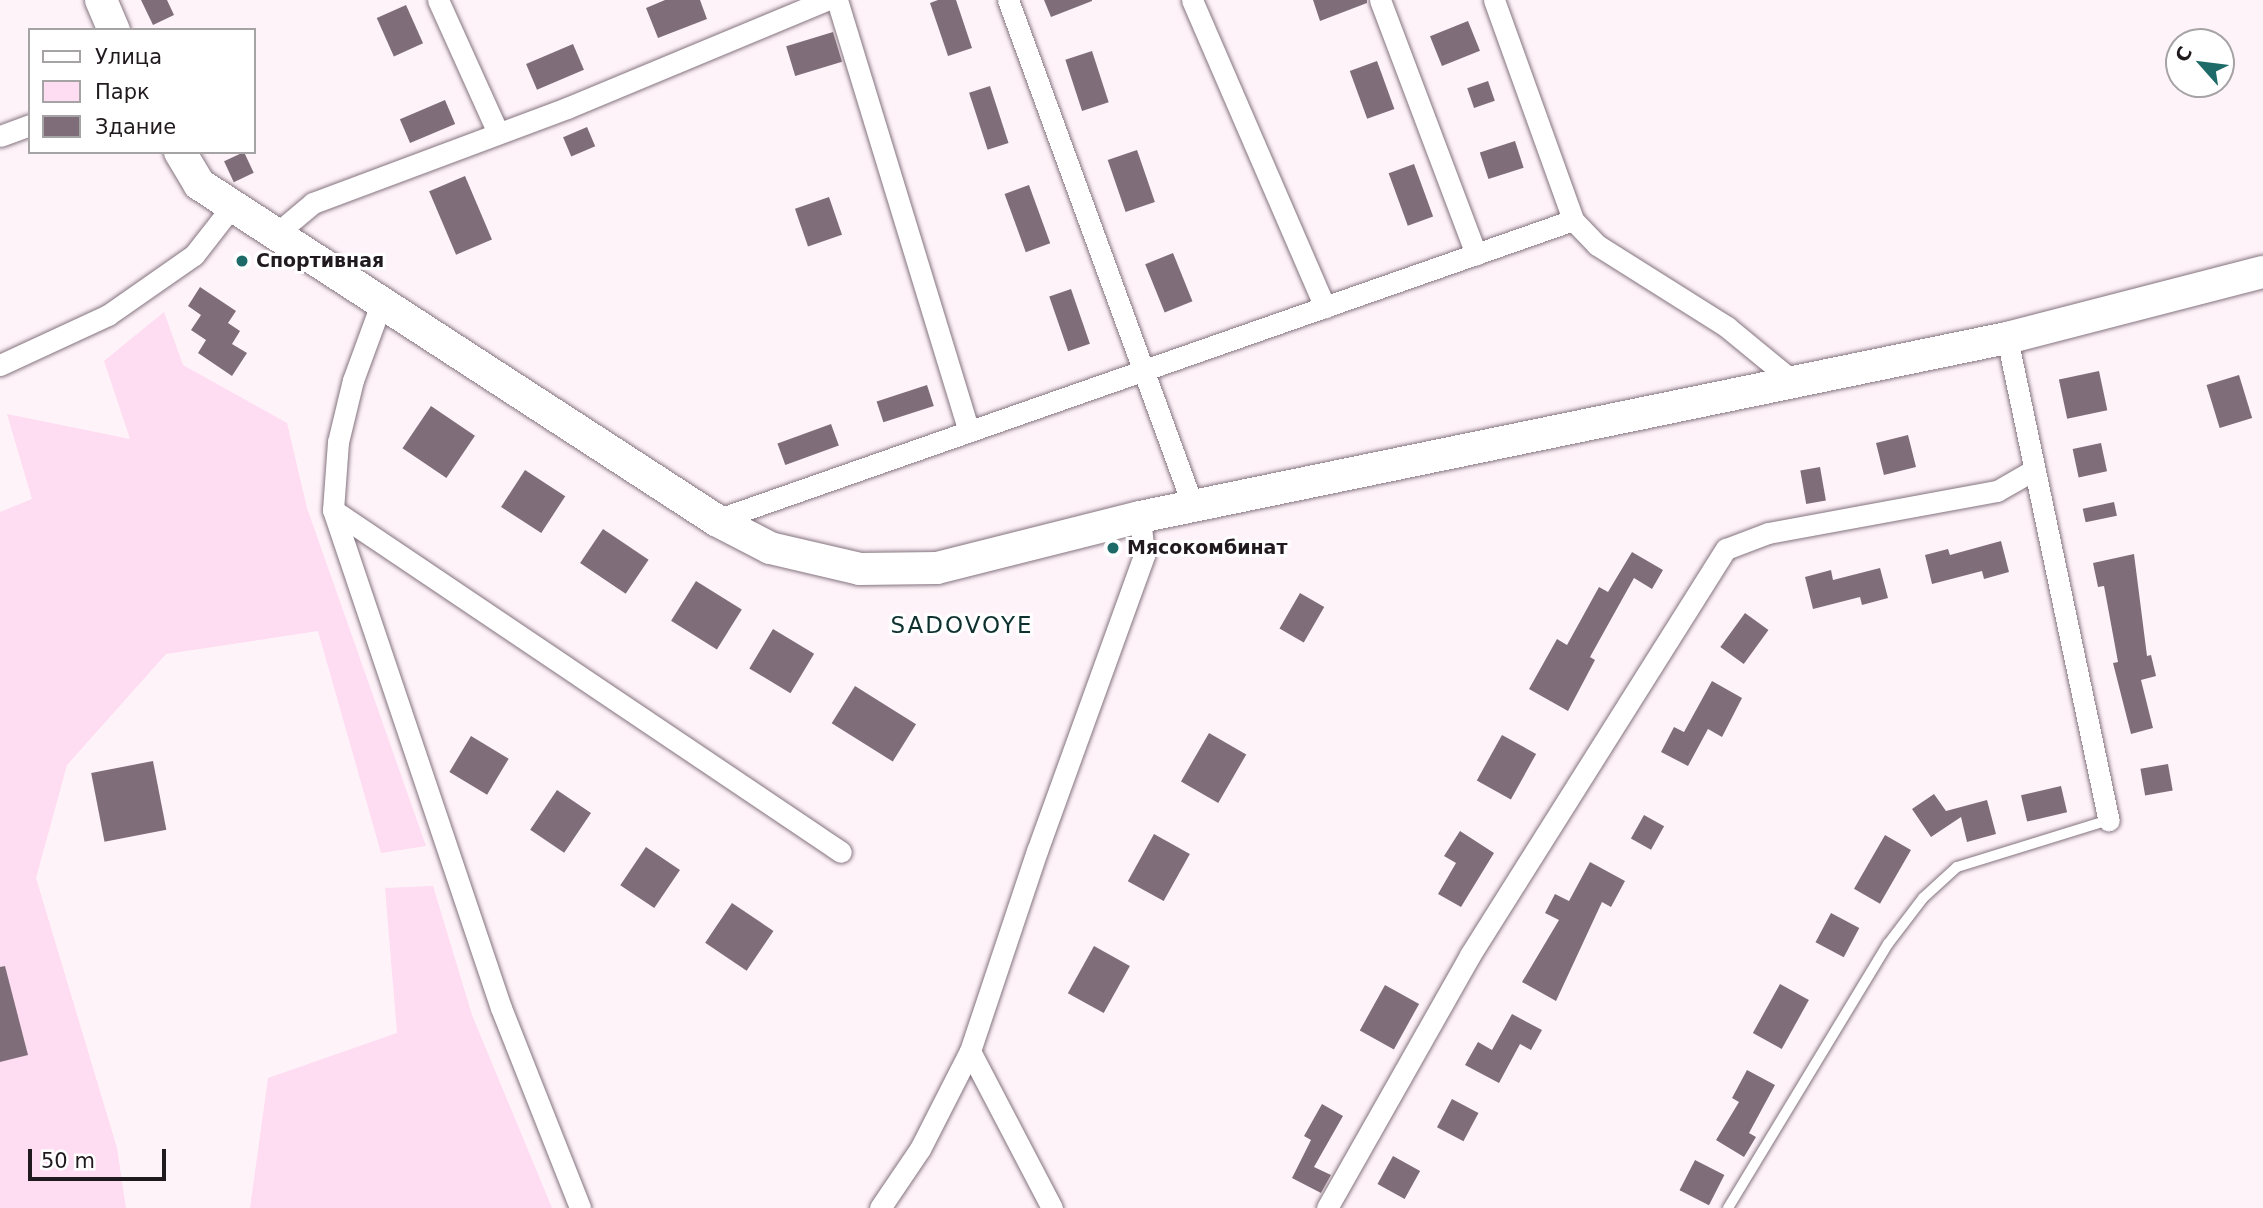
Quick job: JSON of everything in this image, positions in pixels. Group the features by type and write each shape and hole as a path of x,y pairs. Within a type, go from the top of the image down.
{"street":[{"path":"101,0 113,28"},
{"path":"438,0 498,132"},
{"path":"276,234 313,203 827,0"},
{"path":"837,0 969,431"},
{"path":"1008,0 1193,506"},
{"path":"1192,0 1325,307"},
{"path":"1380,0 1476,254"},
{"path":"1494,0 1573,220 1597,245 1727,327 1794,382"},
{"path":"0,136 28,126"},
{"path":"181,154 199,184 716,520 770,548 860,569 937,568 1140,517 2007,338 2263,272"},
{"path":"0,365 108,315 194,255 233,205"},
{"path":"716,520 1573,220"},
{"path":"381,304 353,380 341,429 333,510 501,1008 580,1208"},
{"path":"2007,338 2032,471 2109,820"},
{"path":"1327,1208 1469,955 1726,549 1768,533 1997,491 2032,471"},
{"path":"333,510 841,852"},
{"path":"880,1208 920,1149 970,1051 1037,851 1144,555 1140,517"},
{"path":"970,1051 1052,1208"}],"lane":[{"path":"1728,1208 1888,944 1923,898 1957,867 2109,820"}],"green space":[{"path":"164,312 183,365 287,423 307,508 426,846 381,853 318,631 166,654 67,765 36,878 117,1148 126,1208 0,1208 0,512 32,499 7,414 130,439 104,361"},
{"path":"433,886 472,1015 552,1208 250,1208 268,1078 397,1033 385,888"}],"building":[{"path":"141,0 167,0 174,15 153,25"},
{"path":"665,0 700,0 707,19 658,38 646,8"},
{"path":"956,0 972,48 948,56 930,3"},
{"path":"1044,0 1092,0 1092,1 1051,17"},
{"path":"1313,0 1367,0 1367,3 1320,21"},
{"path":"406,5 423,43 394,56 377,18"},
{"path":"1468,21 1480,51 1442,66 1430,36"},
{"path":"833,32 842,62 795,76 786,46"},
{"path":"573,44 584,70 537,90 526,64"},
{"path":"1092,51 1109,102 1082,111 1065,60"},
{"path":"1377,61 1394,109 1367,119 1350,71"},
{"path":"1488,81 1495,101 1474,108 1467,88"},
{"path":"990,86 1009,143 988,150 969,93"},
{"path":"445,100 455,124 410,143 400,119"},
{"path":"587,127 595,146 571,156 563,137"},
{"path":"1515,141 1524,168 1488,179 1480,152"},
{"path":"1137,150 1155,202 1126,212 1108,160"},
{"path":"245,154 254,173 234,182 224,161"},
{"path":"1414,164 1433,217 1408,226 1389,173"},
{"path":"465,176 492,240 456,255 429,191"},
{"path":"1029,185 1050,243 1026,252 1005,194"},
{"path":"829,197 842,235 808,247 795,209"},
{"path":"1173,253 1192,301 1165,312 1145,264"},
{"path":"200,287 236,311 228,323 240,331 232,344 247,353 232,376 198,353 206,340 191,330 201,315 188,306"},
{"path":"1071,289 1090,344 1068,351 1049,296"},
{"path":"2099,371 2107,410 2067,419 2059,380"},
{"path":"2239,375 2252,418 2220,428 2206,385"},
{"path":"927,385 934,406 883,422 877,401"},
{"path":"431,406 475,436 446,478 402,448"},
{"path":"831,424 839,446 785,465 777,443"},
{"path":"1908,435 1916,467 1884,475 1876,443"},
{"path":"2101,443 2107,471 2079,477 2073,449"},
{"path":"1820,467 1826,500 1806,504 1800,470"},
{"path":"525,470 565,496 541,533 501,507"},
{"path":"2114,502 2117,516 2086,522 2083,509"},
{"path":"603,529 649,560 626,594 580,563"},
{"path":"2001,541 2009,572 1984,579 1982,571 1932,584 1925,555 1948,549 1950,555"},
{"path":"1632,552 1663,570 1652,589 1634,578 1590,657 1595,660 1568,711 1529,689 1557,639 1567,645 1599,587 1608,592"},
{"path":"2134,554 2147,656 2151,655 2156,676 2141,680 2153,728 2131,734 2113,663 2118,662 2104,586 2098,587 2093,563"},
{"path":"1880,568 1888,598 1862,605 1860,597 1813,609 1805,577 1831,570 1833,580"},
{"path":"696,581 742,610 717,649 671,621"},
{"path":"1300,593 1324,607 1304,643 1280,629"},
{"path":"1745,613 1768,630 1744,664 1720,647"},
{"path":"773,629 814,654 790,693 749,668"},
{"path":"1712,681 1742,698 1722,737 1708,729 1688,766 1661,752 1674,727 1684,732"},
{"path":"855,686 916,724 893,761 832,723"},
{"path":"1209,733 1246,754 1218,803 1181,781"},
{"path":"1502,735 1536,754 1511,799 1477,780"},
{"path":"471,736 509,759 487,795 449,772"},
{"path":"153,761 166,830 105,842 91,773"},
{"path":"2168,764 2173,791 2145,795 2140,769"},
{"path":"2061,786 2067,812 2027,822 2021,795"},
{"path":"557,790 591,813 564,853 530,830"},
{"path":"1934,794 1946,811 1987,800 1996,834 1967,842 1961,817 1931,837 1912,809"},
{"path":"1644,815 1664,826 1651,850 1631,839"},
{"path":"1460,831 1494,853 1461,907 1438,894 1456,863 1444,856"},
{"path":"1154,834 1190,854 1164,901 1128,881"},
{"path":"1885,835 1911,850 1880,904 1854,889"},
{"path":"646,847 680,870 654,908 620,885"},
{"path":"1590,862 1625,881 1611,907 1602,902 1556,1001 1522,982 1559,920 1545,913 1555,894 1569,901"},
{"path":"732,903 773,931 747,971 705,943"},
{"path":"1831,913 1859,928 1844,957 1816,942"},
{"path":"1094,946 1130,966 1104,1013 1068,993"},
{"path":"5,966 28,1055 0,1062 0,967"},
{"path":"1780,984 1809,1000 1782,1049 1753,1033"},
{"path":"1385,985 1419,1004 1394,1049 1360,1030"},
{"path":"1512,1014 1542,1030 1531,1050 1520,1044 1499,1083 1465,1065 1478,1042 1492,1050"},
{"path":"1747,1070 1775,1085 1749,1133 1756,1137 1744,1157 1716,1140 1739,1102 1732,1098"},
{"path":"1452,1099 1478,1113 1463,1141 1437,1127"},
{"path":"1322,1104 1343,1116 1314,1167 1331,1175 1321,1193 1292,1178 1311,1140 1304,1136"},
{"path":"1393,1156 1420,1171 1405,1199 1377,1184"},
{"path":"1695,1160 1724,1175 1709,1205 1680,1190"}],"place":[{"name":"Спортивная","path":"242,261"},
{"name":"Мясокомбинат","path":"1113,548"}],"district":[{"name":"SADOVOYE","path":"962,625"}]}
